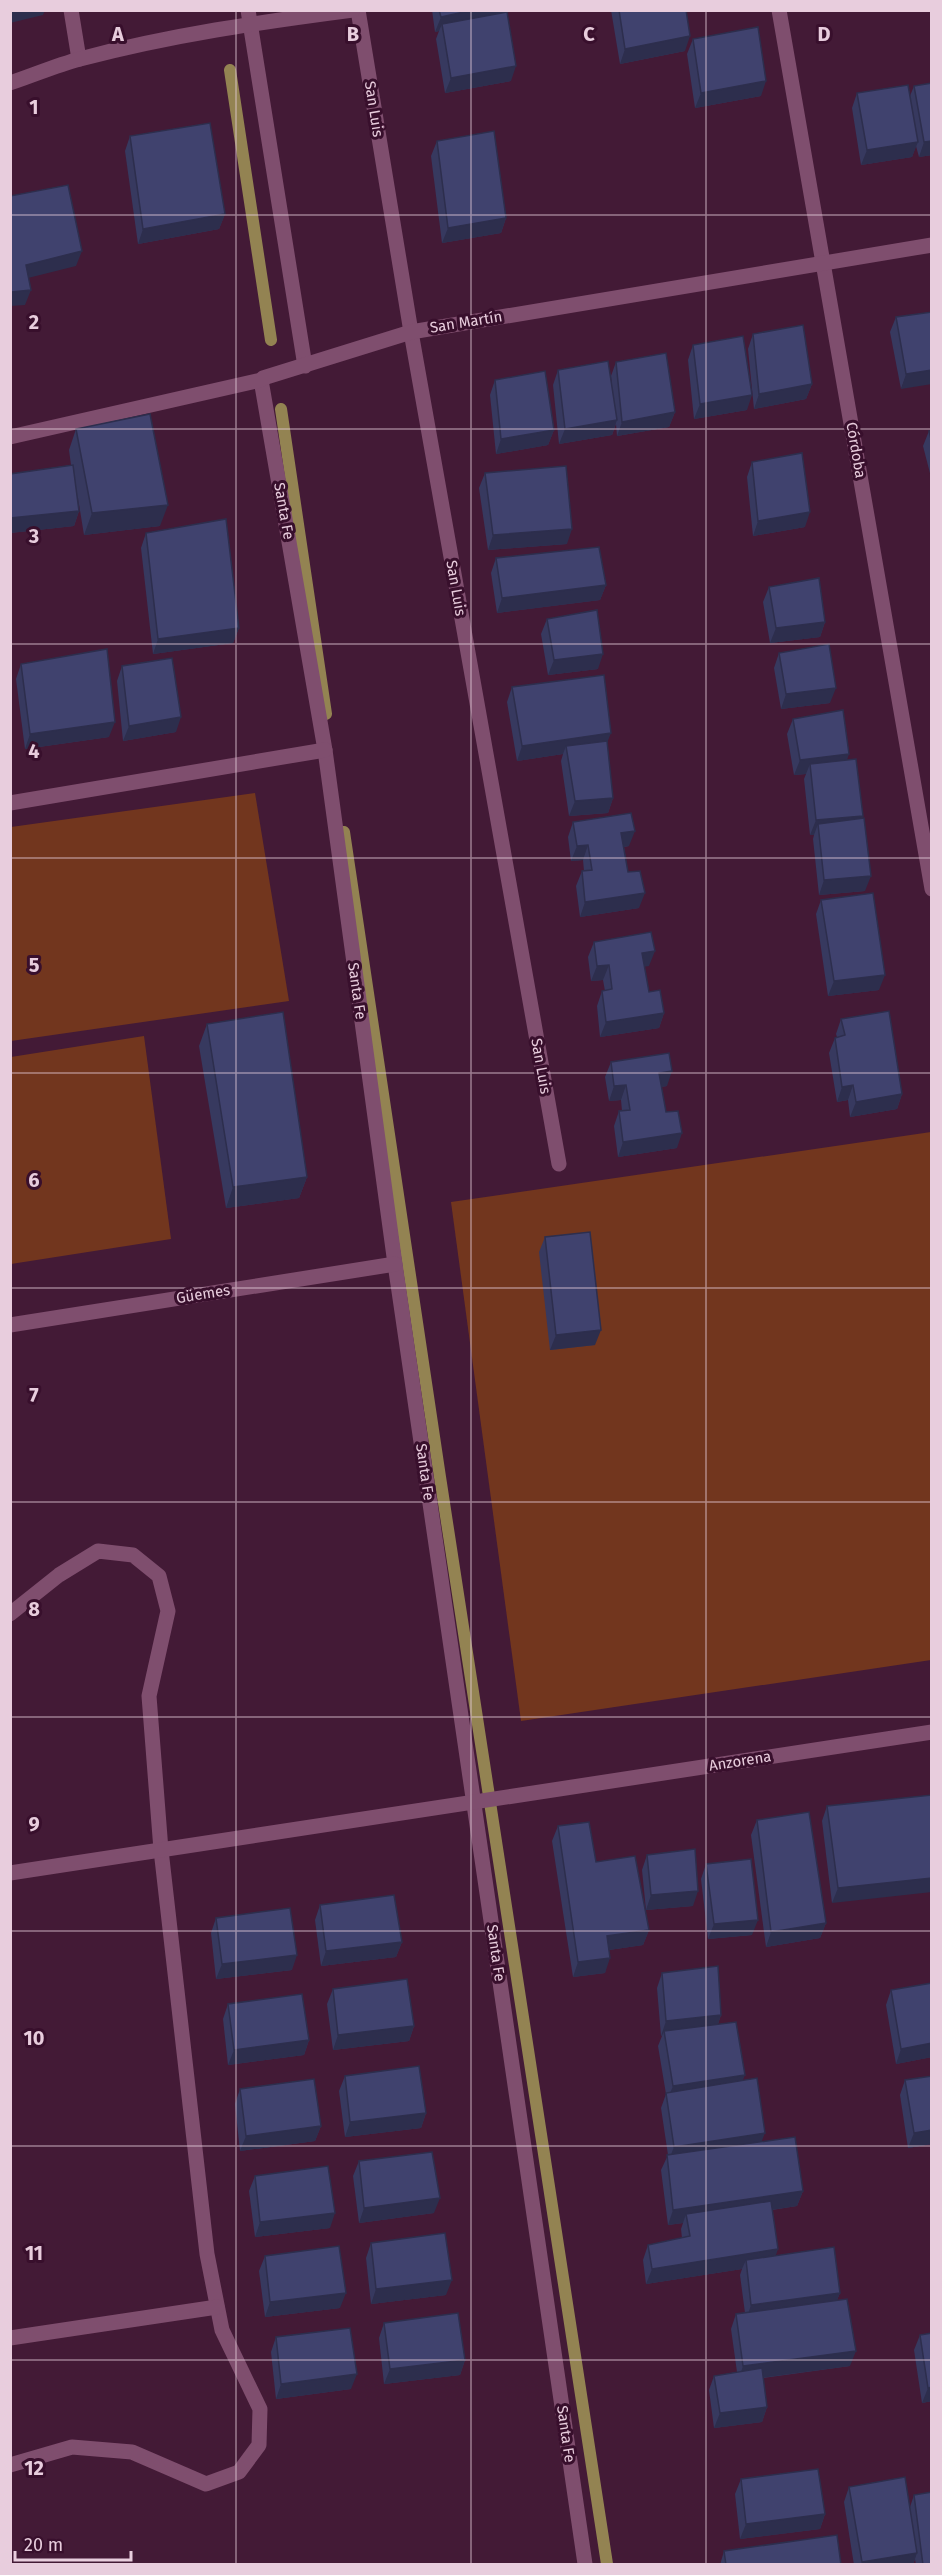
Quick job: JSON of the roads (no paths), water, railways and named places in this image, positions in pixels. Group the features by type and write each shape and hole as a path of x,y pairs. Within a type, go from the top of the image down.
{"street":[{"path":"71,10 79,59"},
{"path":"10,82 79,59 249,17 353,10"},
{"name":"San Luis","path":"358,10 411,332 559,1164"},
{"name":"Córdoba","path":"779,10 825,263 932,889"},
{"path":"249,17 305,366"},
{"name":"San Martín","path":"10,437 261,380 411,332 932,245"},
{"name":"Santa Fe","path":"261,380 325,750 395,1264 476,1802 585,2565"},
{"path":"10,803 325,750"},
{"name":"Güemes","path":"10,1325 395,1264"},
{"path":"10,1614 59,1575 98,1551 133,1555 159,1576 168,1611 149,1696 161,1850 207,2254 222,2330 260,2409 259,2445 239,2472 206,2484 132,2452 72,2447 10,2465"},
{"name":"Anzorena","path":"10,1873 932,1732"},
{"path":"10,2338 218,2307"}],"waterway":[{"path":"230,70 271,340"},
{"path":"281,409 326,714"},
{"path":"344,832 440,1477 607,2564"}]}
